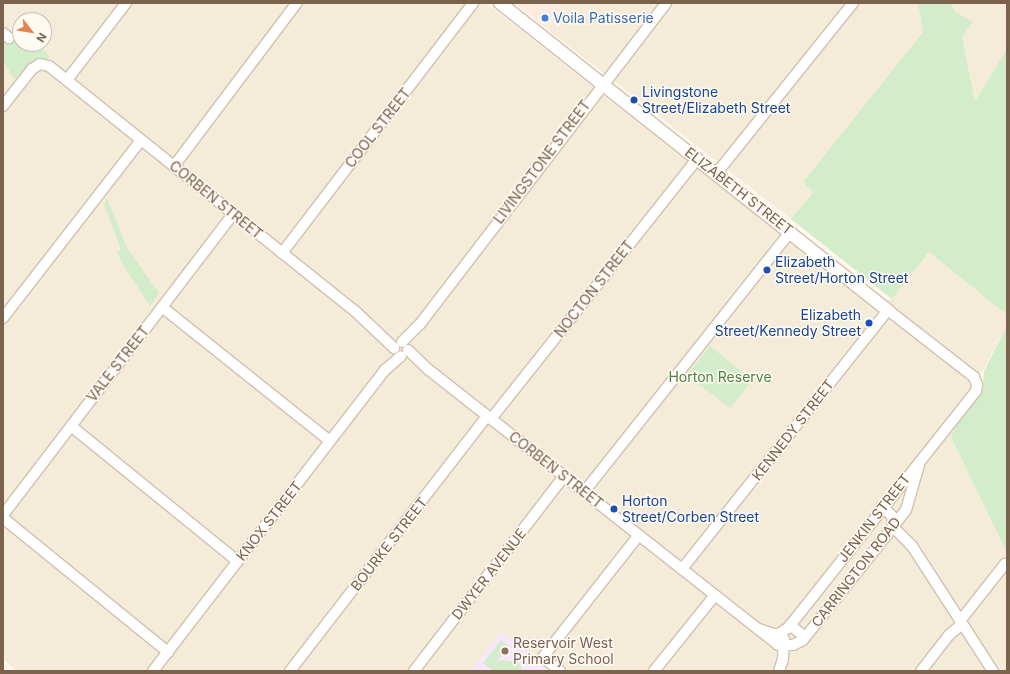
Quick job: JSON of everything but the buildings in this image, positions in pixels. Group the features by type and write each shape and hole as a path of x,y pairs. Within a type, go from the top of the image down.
{"street":[{"path":"67,80 126,3"},
{"path":"174,166 297,3"},
{"name":"COOL STREET","path":"282,253 473,3"},
{"name":"ELIZABETH STREET","path":"500,3 716,174 791,231 977,380"},
{"name":"LIVINGSTONE STREET","path":"401,349 602,83 666,3"},
{"path":"716,174 853,3"},
{"name":"CORBEN STREET","path":"3,106 36,66 43,64 53,70 401,349 758,629"},
{"path":"3,318 141,140"},
{"name":"NOCTON STREET","path":"489,418 697,159"},
{"name":"VALE STREET","path":"3,515 233,214"},
{"path":"584,492 791,231"},
{"path":"162,307 330,441"},
{"name":"KENNEDY STREET","path":"682,569 888,310"},
{"name":"KNOX STREET","path":"153,671 401,349"},
{"name":"JENKIN STREET","path":"789,626 882,506 976,391 977,380"},
{"name":"BOURKE STREET","path":"290,671 489,418"},
{"path":"70,426 237,562"},
{"name":"CARRINGTON ROAD","path":"783,646 792,645 805,637 906,510 920,460"},
{"name":"DWYER AVENUE","path":"414,671 564,476"},
{"path":"882,506 892,516 893,527 912,546 993,671"},
{"path":"3,518 168,652"},
{"path":"560,671 543,657 639,535"},
{"path":"921,671 961,622 1005,564"},
{"path":"654,671 715,595"},
{"path":"758,629 777,635 789,626"},
{"path":"789,626 805,637"},
{"path":"779,670 783,659 783,646 789,626"},
{"path":"758,629 772,642 783,646"}],"shaded area":[{"path":"3,3 486,3 869,303 892,299 929,252 1007,315 1007,326 977,381 951,437 1007,553 1007,671 17,671 3,659"},
{"path":"515,3 564,3 566,5 547,29"},
{"path":"564,3 918,3 923,32 803,182 813,191 791,219 547,29 566,5"},
{"path":"951,3 1007,3 1007,49 975,101 962,37"},
{"name":"Reservoir West Primary School","path":"501,632 550,671 470,671"}],"green space":[{"path":"918,3 951,3 955,12 973,22 962,37 975,101 1007,49 1007,315 929,252 892,299 791,219 813,192 803,182 923,32"},
{"path":"12,36 12,52 46,52 49,55 48,61 33,62 18,78 14,79 3,60 3,38"},
{"path":"107,198 127,248 159,293 150,306 123,265 117,252 121,250 104,204"},
{"path":"1007,326 1007,553 951,437 977,381 990,389 983,384 984,371"},
{"name":"Horton Reserve","path":"710,346 752,380 730,408 687,375"},
{"path":"501,640 509,646 493,666 500,660 518,662 523,671 489,671 491,669 483,663"}],"place":[{"name":"Voila Patisserie","path":"545,18"},
{"name":"Livingstone Street/Elizabeth Street","path":"634,100"},
{"name":"Elizabeth Street/Horton Street","path":"767,270"},
{"name":"Elizabeth Street/Kennedy Street","path":"869,323"},
{"name":"Horton Street/Corben Street","path":"614,509"},
{"name":"Reservoir West Primary School","path":"505,651"}]}
